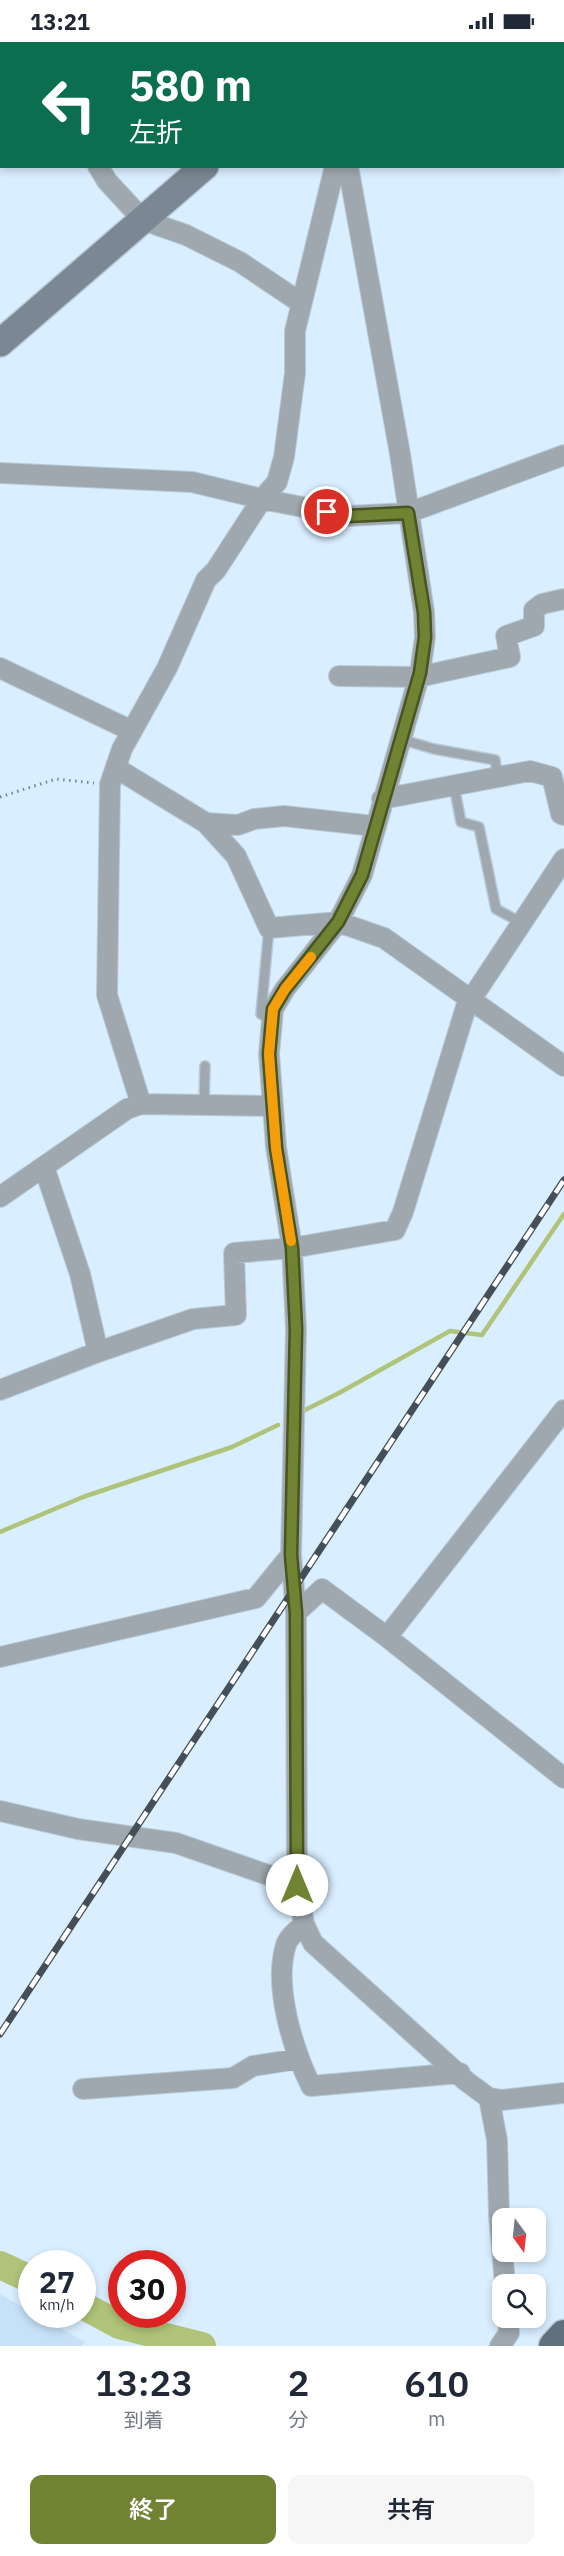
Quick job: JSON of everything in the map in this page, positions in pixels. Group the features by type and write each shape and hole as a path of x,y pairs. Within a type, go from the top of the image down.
{"main road":[{"path":"554,2346 564,2335"}],"street":[{"path":"99,168 107,181 143,220 186,235 240,262 300,303"},
{"path":"0,343 204,168"},
{"path":"141,1104 107,995 113,776 122,749 167,668 206,580 216,570 262,499 277,482 285,458 295,373 295,331 300,303 334,168"},
{"path":"348,168 400,454 424,612 425,637 418,677 362,875 338,922 285,989 273,1009 269,1054 276,1148 292,1248 296,1329 291,1555 296,1613 297,1885 304,1924 313,1943 489,2098 502,2100 564,2093"},
{"path":"0,473 192,482 348,516 408,513 564,455"},
{"path":"339,676 418,677 510,657 506,636 534,626 534,610 542,604 564,599"},
{"path":"0,668 132,731"},
{"path":"382,800 530,771 552,777 561,814 564,815"},
{"path":"113,776 206,823 236,856 269,928 338,922 384,938 564,1066"},
{"path":"206,823 238,825 254,819 284,816 375,826"},
{"path":"0,1390 98,1352 193,1319 236,1315 234,1253 292,1248 395,1230 403,1212 466,1007 564,859"},
{"path":"0,1197 127,1109 141,1104 273,1106"},
{"path":"44,1167 80,1274 98,1352"},
{"path":"387,1637 564,1410"},
{"path":"0,1657 256,1598 291,1555"},
{"path":"296,1613 322,1589 387,1637 564,1778"},
{"path":"0,1811 78,1829 177,1843 297,1885"},
{"path":"304,1924 286,1943 281,1986 298,2059 311,2086 460,2073"},
{"path":"83,2089 233,2078 253,2066 298,2059"},
{"path":"489,2098 497,2140 499,2215 504,2274"},
{"path":"500,2346 509,2333 509,2328"}],"lane":[{"path":"400,739 434,749 495,760 498,777"},
{"path":"454,786 461,822 479,827 496,909 522,923"},
{"path":"269,928 261,1014 272,1021"},
{"path":"204,1105 206,1066"}],"path":[{"path":"0,797 56,779 113,776"}],"shaded area":[{"path":"0,2294 18,2304 18,2328 60,2328 85,2342 82,2346 0,2346"}],"waterway":[{"path":"301,1412 450,1331 482,1335 564,1214"},
{"path":"0,1532 83,1497 232,1447 278,1425"},
{"path":"0,2265 18,2273"},
{"path":"96,2313 119,2325 202,2346"}],"railway":[{"path":"0,2034 564,1180"}],"slow traffic":[{"path":"291,1241 276,1148 269,1054 273,1009 285,989 311,957"}],"route":[{"path":"297,1885 296,1613 291,1555 296,1329 292,1248 276,1148 269,1054 273,1009 285,989 338,922 362,875 420,673 425,637 424,612 408,513 348,516 327,512"}]}
